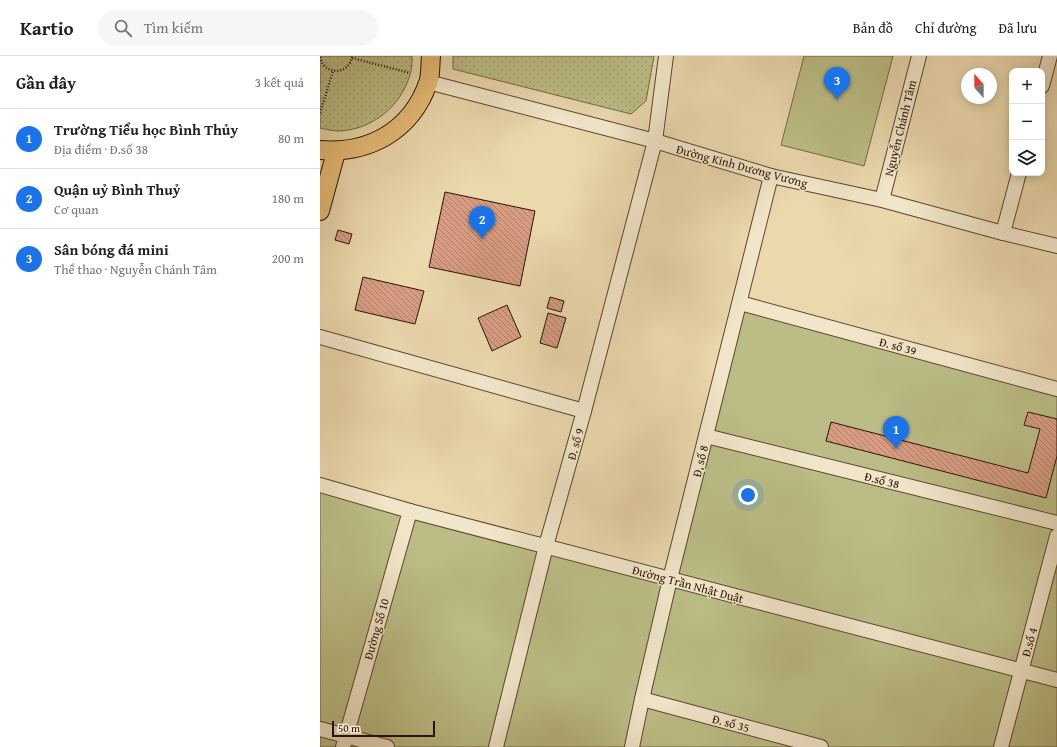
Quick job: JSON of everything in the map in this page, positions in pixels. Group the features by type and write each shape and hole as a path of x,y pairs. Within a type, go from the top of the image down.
{"main road":[{"path":"320,211 328,151 367,146 394,132 415,110 428,82 431,56"}],"street":[{"name":"Đ. số 9","path":"496,747 546,546 584,411 655,141 666,56"},
{"name":"Nguyễn Chánh Tâm","path":"882,200 919,56"},
{"path":"1045,75 1050,56"},
{"name":"Đường Kinh Dương Vương","path":"428,82 655,141 771,176 882,200 1002,233 1057,246"},
{"name":"Đ, số 8","path":"632,747 670,579 771,176"},
{"path":"1002,233 1018,176"},
{"name":"Đ. số 39","path":"740,302 1057,389"},
{"path":"320,337 584,411"},
{"name":"Đ.số 38","path":"706,436 1057,523"},
{"name":"Đường Trần Nhật Duật","path":"320,486 410,511 1057,680"},
{"name":"Đường Số 10","path":"345,741 410,511"},
{"name":"Đ.số 4","path":"1001,747 1057,536"},
{"name":"Đ. số 35","path":"642,699 821,747"},
{"path":"320,729 345,741 387,747"}],"path":[{"path":"320,57 323,65 327,69 333,71 341,71 346,68 352,57 410,73"},
{"path":"320,113 333,71"}],"green space":[{"path":"320,56 412,56 412,68 401,95 394,105 385,113 374,121 363,126 351,130 334,131 320,128"},
{"path":"453,56 654,56 646,101 631,114 453,69"},
{"path":"804,56 893,56 864,166 781,145"},
{"path":"743,308 1057,394 1057,747 320,747 320,485 670,579"}],"building":[{"path":"445,192 535,211 520,286 429,267"},
{"path":"338,230 352,234 349,244 335,240"},
{"path":"363,277 424,291 415,324 355,310"},
{"path":"550,297 564,301 561,312 547,308"},
{"path":"507,305 521,337 492,351 478,318"},
{"path":"548,313 566,318 557,348 540,343"},
{"path":"1028,412 1057,419 1057,456 1046,498 826,441 831,422 1028,473 1040,429 1024,425"}],"place":[{"name":"Sân bóng đá mini","path":"837,100"},
{"name":"Quận uỷ Bình Thuỷ","path":"482,239"},
{"name":"Trường Tiểu học Bình Thủy","path":"896,449"}]}
